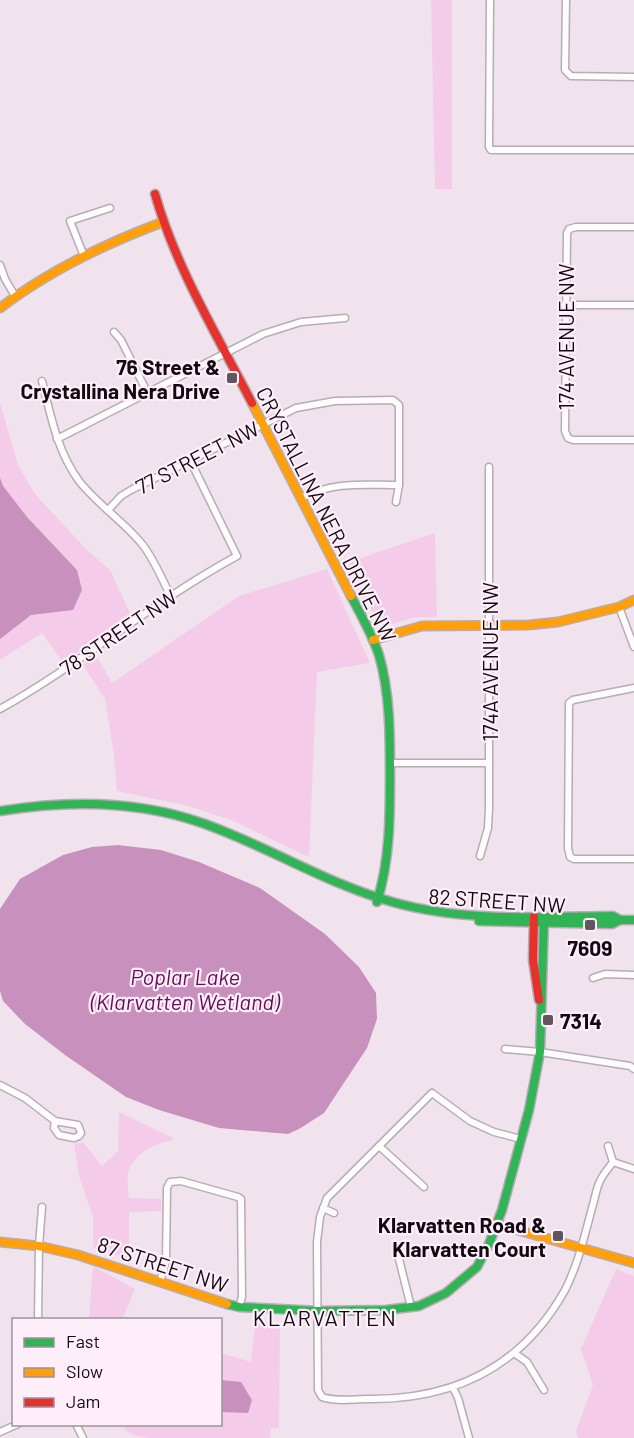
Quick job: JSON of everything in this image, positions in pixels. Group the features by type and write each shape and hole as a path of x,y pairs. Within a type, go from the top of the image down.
{"street":[{"path":"490,0 489,147 491,150 634,150"},
{"path":"566,0 567,74 571,76 634,76"},
{"name":"CRYSTALLINA NERA DRIVE NW","path":"155,194 163,222 184,270 373,640 383,670 389,701 389,856 377,900"},
{"path":"84,256 70,221 110,208"},
{"path":"0,308 15,296 117,238 163,222"},
{"name":"174 AVENUE NW","path":"634,227 576,227 569,229 567,233 565,431 570,439 634,440"},
{"path":"0,265 15,296"},
{"path":"566,305 634,305"},
{"path":"57,439 263,334 301,322 345,318"},
{"path":"114,332 121,340 147,392"},
{"path":"42,381 57,439 66,459 80,482 141,543 171,597"},
{"name":"77 STREET NW","path":"108,510 121,496 131,490 262,423 296,408 326,402 388,400 396,402 400,408 399,485"},
{"name":"78 STREET NW","path":"0,710 50,679 205,573 237,556 190,460"},
{"name":"174A AVENUE NW","path":"480,856 489,816 489,467"},
{"path":"301,498 323,488 339,485 399,485 396,502"},
{"path":"373,640 422,626 529,625 558,622 619,607 634,600"},
{"path":"619,607 634,647"},
{"path":"634,688 573,700 569,703 568,848 570,856 574,859 634,860"},
{"path":"390,763 489,763"},
{"name":"82 STREET NW","path":"0,811 60,804 100,804 155,810 201,823 377,900 461,915 612,924 620,920 634,920"},
{"path":"534,920 533,960 542,1022"},
{"path":"542,1022 544,920"},
{"path":"593,978 604,974 634,975"},
{"name":"87 STREET NW","path":"0,1242 39,1246 78,1255 239,1308 318,1311 386,1310 419,1306 446,1293 477,1267 489,1244 521,1139 540,1052 542,1022"},
{"path":"505,1048 630,1066 634,1069"},
{"path":"0,1085 25,1098 56,1121"},
{"path":"521,1139 494,1132 470,1122 432,1094 327,1198 317,1242 318,1390 322,1397 387,1400 422,1396 453,1388 484,1373 514,1353 533,1336 565,1289 581,1247 600,1181 613,1162"},
{"path":"379,1146 424,1187"},
{"path":"608,1146 613,1162"},
{"path":"613,1162 634,1169"},
{"path":"160,1282 166,1262 167,1188 170,1182 181,1181 241,1199 242,1298 239,1308"},
{"path":"38,1318 42,1207"},
{"path":"323,1208 334,1213"},
{"path":"496,1224 634,1263"},
{"path":"399,1259 411,1307"},
{"path":"514,1353 527,1362 544,1390"},
{"path":"453,1388 469,1438"},
{"path":"0,1432 15,1426"}],"shaded area":[{"path":"431,0 452,0 452,189 435,189"},
{"path":"0,403 18,465 35,494 87,550 110,570 130,613 63,663 42,633 0,660"},
{"path":"435,533 437,617 415,617 389,625 378,624 349,562"},
{"path":"327,569 370,663 317,672 309,857 231,820 188,806 117,791 105,699 83,665 96,655 112,683 239,596"},
{"path":"119,1112 175,1139 146,1150 130,1166 129,1198 161,1199 161,1211 129,1212 129,1259 93,1247 93,1217 79,1176 74,1144 83,1142 102,1166 118,1151"},
{"path":"93,1266 135,1289 123,1317 126,1318 89,1318"},
{"path":"616,1269 634,1276 634,1438 578,1438 576,1431 593,1385 581,1349"},
{"path":"255,1323 280,1323 279,1428 271,1428 270,1438 148,1438 133,1434 123,1426 222,1426 222,1353 251,1362"}],"water":[{"path":"0,478 3,486 27,517 77,570 82,590 73,610 31,615 0,639"},
{"name":"Poplar Lake (Klarvatten Wetland)","path":"118,845 161,850 199,862 260,888 325,934 359,967 376,993 377,1019 367,1048 324,1113 288,1134 219,1128 159,1110 126,1097 65,1055 25,1024 3,1001 0,991 0,909 20,879 63,855 92,847"},
{"path":"222,1380 241,1382 252,1400 248,1413 222,1412"}],"traffic: fast":[{"path":"351,596 379,655 389,714 388,838 385,870 377,902"},
{"path":"0,811 77,804 102,804 153,810 177,815 226,832 322,876 396,903 476,916 613,916 620,920"},
{"path":"227,1304 239,1307 318,1311 386,1310 419,1306 446,1293 477,1267 502,1210 529,1110 540,1052 544,917"},
{"path":"479,921 612,924 620,920 634,920"}],"traffic: slow":[{"path":"0,308 38,282 78,259 163,222"},
{"path":"252,403 351,596"},
{"path":"373,640 422,626 529,625 558,622 619,607 634,600"},
{"path":"496,1224 634,1263"},
{"path":"0,1242 39,1246 78,1255 227,1304"}],"traffic: jam":[{"path":"155,194 186,275 252,403"},
{"path":"534,917 533,960 539,1000"}],"place":[{"name":"76 Street & Crystallina Nera Drive","path":"232,378"},
{"name":"7609","path":"590,925"},
{"name":"7314","path":"548,1020"},
{"name":"Klarvatten Road & Klarvatten Court","path":"558,1236"}],"district":[{"name":"KLARVATTEN","path":"325,1317"}]}
